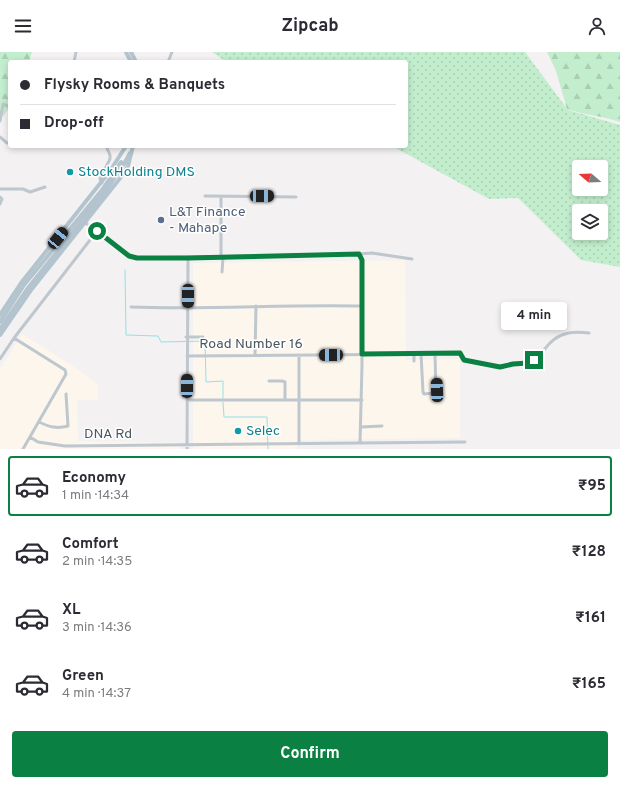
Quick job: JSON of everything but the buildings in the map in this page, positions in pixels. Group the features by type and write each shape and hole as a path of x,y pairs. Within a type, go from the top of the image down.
{"main road":[{"path":"0,315 21,283 102,183 125,148"},
{"path":"0,329 28,288 105,192 122,163 126,148"},
{"path":"0,322 24,285 102,190 132,148"},
{"path":"0,335 31,290 111,191 128,166 133,148"}],"street":[{"path":"0,121 3,104 8,107"},
{"path":"0,137 7,143"},
{"path":"107,148 110,155 108,163 100,179 102,183 111,191"},
{"path":"108,163 114,166"},
{"path":"0,189 23,189 30,192 45,187"},
{"path":"205,196 296,197"},
{"path":"0,197 2,199 0,204"},
{"path":"221,197 222,272"},
{"path":"76,216 129,256 137,258 372,253 412,259"},
{"path":"0,360 14,338 97,231"},
{"path":"359,254 362,260 362,400 360,443"},
{"path":"187,449 186,337 188,307 188,258"},
{"path":"131,306 171,308 256,306 282,307 321,304 362,306"},
{"path":"255,355 256,306"},
{"name":"Road Number 16","path":"187,356 460,353 464,360 500,367 528,363 534,360 549,344 566,333 576,331 589,333"},
{"path":"186,337 204,337"},
{"path":"14,338 65,370 66,374 23,449"},
{"path":"414,353 414,361"},
{"path":"421,354 422,392 424,394 436,392 435,354"},
{"path":"299,355 299,444"},
{"path":"269,381 282,380 284,382 285,400"},
{"path":"39,422 50,427 59,428 68,426 66,394"},
{"path":"187,400 362,400"},
{"path":"361,427 382,426"},
{"name":"DNA Rd","path":"30,437 38,442 65,447 465,442"},
{"path":"260,449 261,444"}],"shaded area":[{"path":"405,260 406,360 460,359 460,438 297,440 297,449 193,449 193,263"},
{"path":"22,334 73,366 98,385 98,400 77,400 78,441 180,443 180,449 0,449 0,369"}],"green space":[{"path":"0,52 32,52 30,60 8,60 8,110 0,120"},
{"path":"212,52 525,52 568,110 620,125 620,267 581,260 518,198 489,199 396,148 408,148 408,60 224,60"},
{"path":"547,52 620,52 620,122 567,109 556,71"}],"waterway":[{"path":"125,270 126,335 158,336 161,342 205,341 206,382 223,381 223,398"},
{"path":"223,402 224,417 267,417 268,449"}],"place":[{"name":"StockHolding DMS","path":"70,172"},
{"name":"L&T Finance - Mahape","path":"161,220"},
{"name":"Selec","path":"238,431"}],"route":[{"path":"97,231 129,256 137,258 359,254 362,260 362,354 435,354 455,352 460,353 464,360 487,364 494,367 528,363 534,360"}]}
